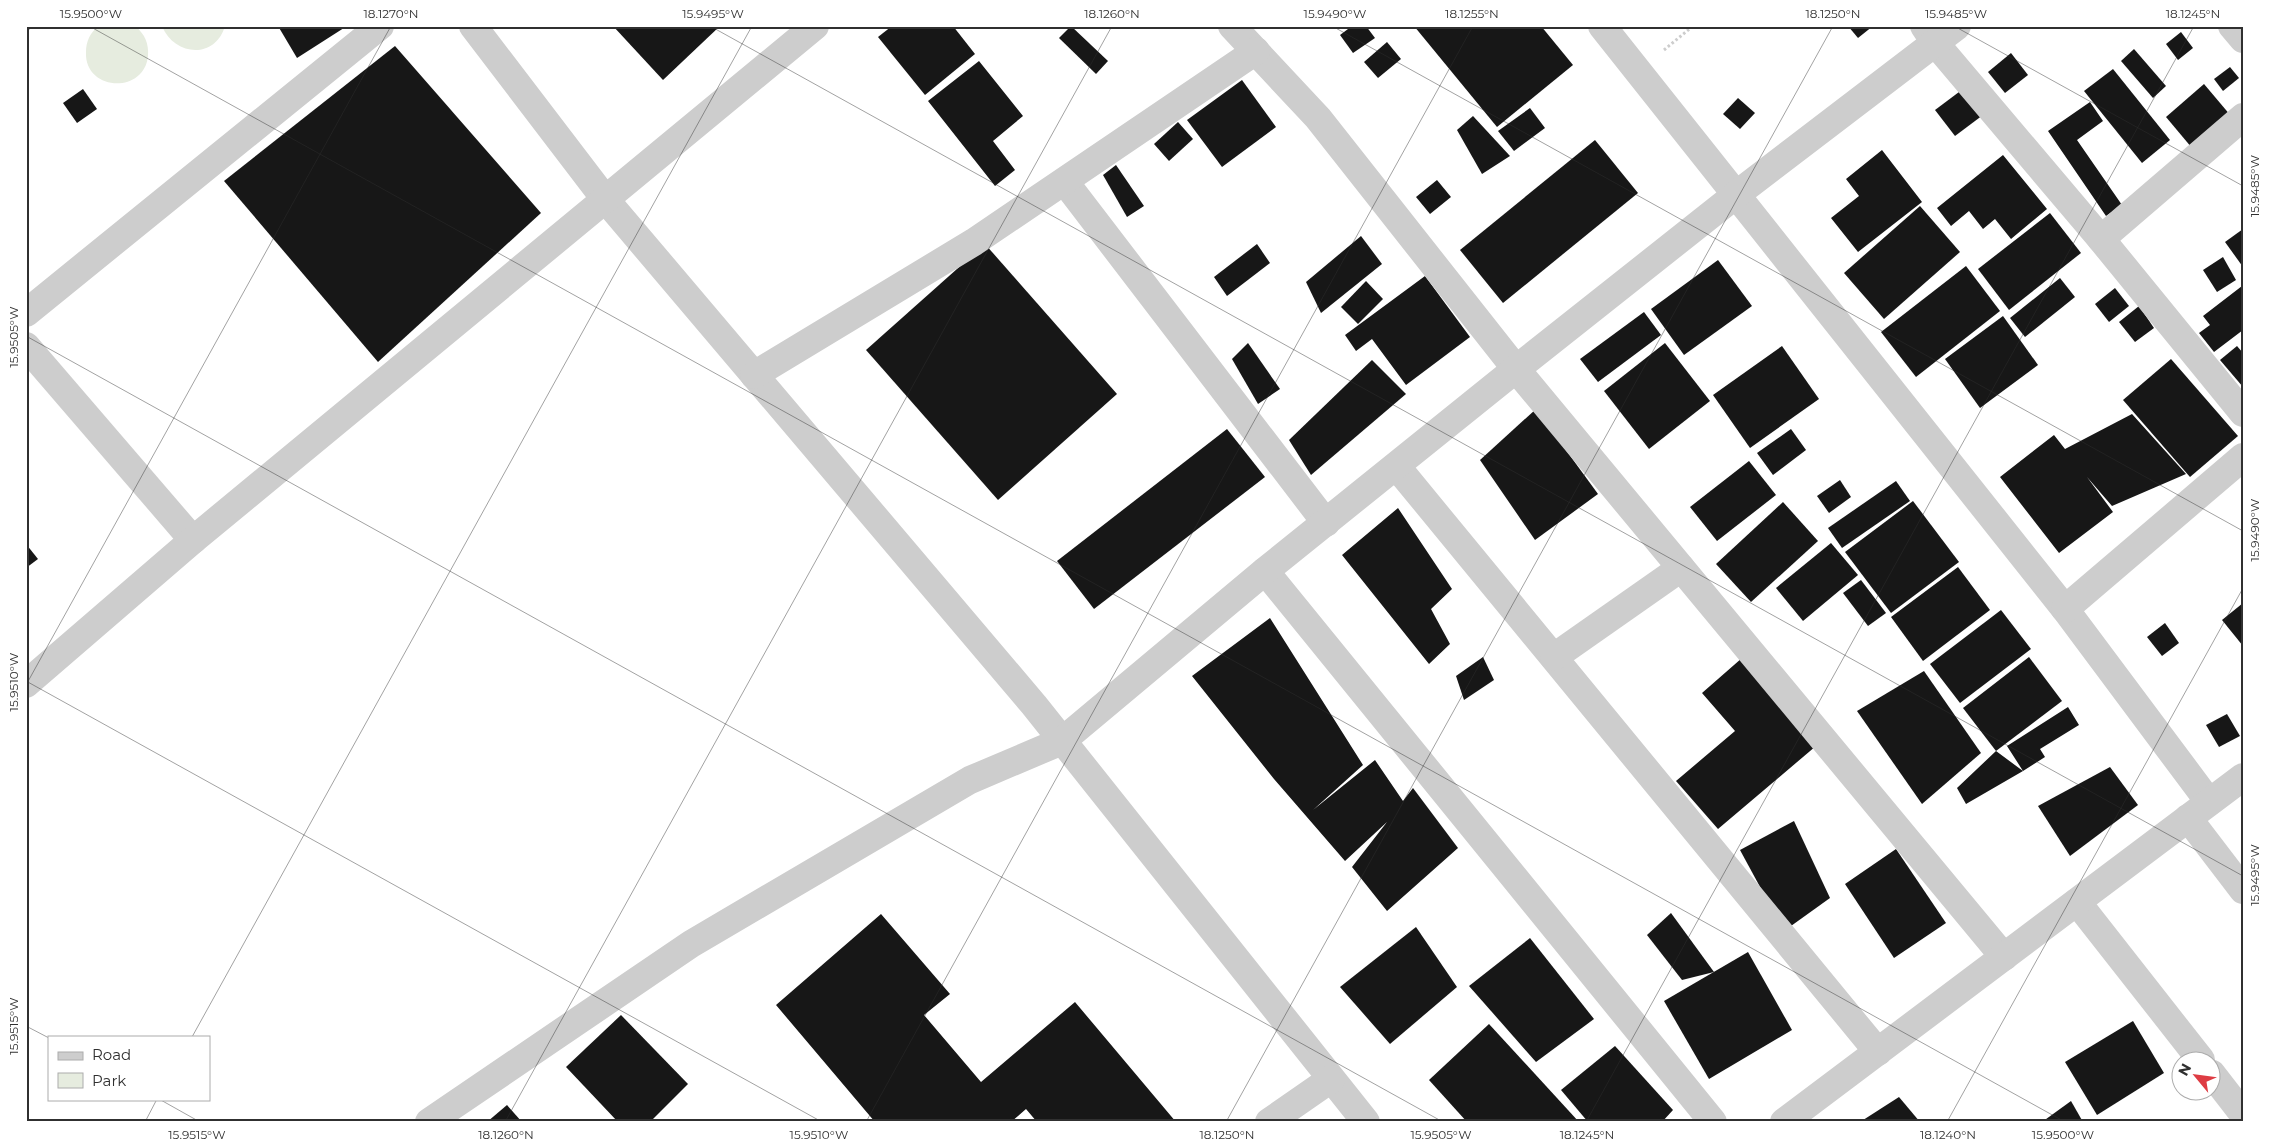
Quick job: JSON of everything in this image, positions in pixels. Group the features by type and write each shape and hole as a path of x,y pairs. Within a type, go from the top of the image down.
{"street":[{"path":"26,313 380,26"},
{"path":"473,26 605,199 1062,741 1366,1122"},
{"path":"26,684 193,540 815,26"},
{"path":"1232,26 1318,118 1516,370 2004,957"},
{"path":"1602,26 2065,609 2209,802"},
{"path":"430,1122 691,944 970,780 1062,741 1265,571 1737,194 1930,35 1957,26"},
{"path":"2232,26 2243,39"},
{"path":"1930,35 2101,239 2243,413"},
{"path":"754,375 974,242 1256,51"},
{"path":"2101,239 2243,117"},
{"path":"1065,182 1326,523"},
{"path":"26,346 193,540"},
{"path":"2065,609 2243,457"},
{"path":"1397,467 1878,1052"},
{"path":"1554,657 1681,568"},
{"path":"1265,571 1713,1122"},
{"path":"1784,1122 2243,777"},
{"path":"2188,818 2243,890"},
{"path":"2077,902 2193,1050"},
{"path":"1268,1122 1331,1079"},
{"path":"2222,1087 2243,1114"}],"green space":[{"path":"99,26 135,26 144,36 148,47 148,56 144,69 136,77 126,82 115,83 104,81 94,75 88,65 86,48 91,34"},
{"path":"162,26 225,26 220,37 213,45 204,49 194,50 175,43"}],"building":[{"path":"278,26 347,26 297,58"},
{"path":"613,26 720,26 663,80"},
{"path":"892,26 953,26 975,54 925,95 878,37"},
{"path":"1071,26 1108,61 1096,74 1059,38"},
{"path":"1352,26 1366,26 1375,38 1353,53 1340,35"},
{"path":"1414,26 1541,26 1573,65 1497,127"},
{"path":"1848,26 1873,26 1858,38"},
{"path":"2181,32 2193,48 2178,60 2166,44"},
{"path":"1387,42 1401,59 1378,78 1364,62"},
{"path":"395,46 541,213 378,362 224,181"},
{"path":"2134,49 2166,86 2153,98 2121,61"},
{"path":"2011,53 2028,75 2005,93 1988,72"},
{"path":"979,61 1023,116 993,141 1015,170 995,186 928,101"},
{"path":"2230,67 2239,78 2223,91 2214,79"},
{"path":"2113,69 2170,140 2142,163 2084,91"},
{"path":"1242,80 1276,127 1222,167 1187,120"},
{"path":"2204,84 2231,116 2192,148 2166,117"},
{"path":"83,89 97,109 77,123 63,103"},
{"path":"1963,89 1983,115 1955,136 1935,110"},
{"path":"1738,98 1755,113 1740,129 1723,114"},
{"path":"2090,102 2103,121 2077,140 2122,205 2106,216 2048,131"},
{"path":"1530,108 1545,128 1514,151 1498,131"},
{"path":"1473,116 1510,156 1482,174 1457,130"},
{"path":"1178,122 1193,139 1169,161 1154,144"},
{"path":"1595,140 1638,193 1503,303 1460,250"},
{"path":"1882,150 1922,202 1858,252 1831,218 1859,196 1846,179"},
{"path":"2003,155 2047,209 2011,239 1995,219 1983,229 1969,211 1951,226 1937,208"},
{"path":"1116,165 1144,206 1127,217 1103,175"},
{"path":"1437,180 1451,197 1430,214 1416,197"},
{"path":"1920,206 1960,252 1884,319 1844,273"},
{"path":"2050,213 2081,253 2009,310 1978,269"},
{"path":"2243,229 2243,267 2225,242"},
{"path":"1361,236 1382,264 1321,313 1306,282"},
{"path":"985,244 1117,394 998,500 866,350"},
{"path":"1257,244 1270,263 1227,296 1214,277"},
{"path":"2223,257 2236,280 2217,292 2203,270"},
{"path":"1718,260 1752,306 1684,355 1651,309"},
{"path":"1966,266 2000,311 1916,377 1881,332"},
{"path":"1425,276 1470,337 1406,385 1372,339 1356,351 1345,335"},
{"path":"2060,278 2075,297 2025,337 2010,318"},
{"path":"1366,281 1383,299 1358,324 1341,307"},
{"path":"2242,286 2243,330 2214,352 2199,333 2210,325 2203,316"},
{"path":"2115,288 2129,306 2109,322 2095,304"},
{"path":"2139,306 2154,328 2135,342 2119,322"},
{"path":"1644,312 1661,335 1598,382 1580,359"},
{"path":"2003,316 2038,365 1980,408 1945,359"},
{"path":"1248,343 1280,389 1258,404 1232,359"},
{"path":"1665,343 1710,401 1649,449 1604,391"},
{"path":"1782,346 1819,399 1750,448 1713,395"},
{"path":"2237,346 2243,353 2243,387 2220,360"},
{"path":"2171,359 2238,436 2190,477 2123,400"},
{"path":"1372,360 1406,394 1311,475 1289,440"},
{"path":"1536,409 1598,494 1535,540 1480,460"},
{"path":"2132,414 2186,474 2112,506 2087,477 2113,512 2059,553 2000,477 2054,435 2065,449"},
{"path":"1227,429 1265,477 1094,609 1057,561"},
{"path":"1791,429 1806,450 1773,475 1757,453"},
{"path":"1749,461 1776,495 1717,541 1690,507"},
{"path":"1840,480 1851,497 1829,513 1817,496"},
{"path":"1896,481 1910,501 1842,548 1828,528"},
{"path":"1913,501 1959,562 1891,613 1845,552"},
{"path":"1783,502 1818,541 1751,602 1716,564"},
{"path":"1398,508 1452,589 1431,609 1450,644 1429,664 1342,555"},
{"path":"1831,543 1858,575 1803,621 1776,588"},
{"path":"26,544 38,559 26,568"},
{"path":"1958,567 1990,610 1923,661 1891,617"},
{"path":"1861,580 1886,613 1868,626 1843,593"},
{"path":"2243,603 2243,646 2222,620"},
{"path":"2001,610 2031,649 1960,703 1930,664"},
{"path":"1270,618 1363,765 1313,810 1375,760 1403,801 1413,788 1458,848 1387,911 1352,867 1387,822 1345,861 1274,779 1192,676"},
{"path":"2165,623 2179,643 2162,656 2147,637"},
{"path":"1483,657 1494,680 1464,700 1456,676"},
{"path":"2029,657 2062,701 1996,751 1963,708"},
{"path":"1742,658 1816,746 1718,829 1676,781 1735,731 1702,693"},
{"path":"1924,671 1981,753 1922,804 1857,711"},
{"path":"2068,707 2079,725 2040,749 2045,757 2023,771 2007,746"},
{"path":"2227,714 2240,736 2219,747 2206,725"},
{"path":"1996,751 2023,771 1966,804 1957,788"},
{"path":"2110,767 2138,805 2070,856 2038,806"},
{"path":"1794,821 1830,898 1784,931 1740,850"},
{"path":"1896,849 1946,923 1894,958 1845,884"},
{"path":"1671,913 1714,972 1682,980 1647,935"},
{"path":"881,914 950,994 924,1015 981,1082 1075,1002 1176,1122 1037,1122 1026,1109 1011,1122 875,1122 776,1005"},
{"path":"1416,927 1457,987 1390,1044 1340,987"},
{"path":"1530,938 1594,1019 1536,1062 1469,986"},
{"path":"1748,952 1792,1030 1709,1079 1664,1001"},
{"path":"621,1015 688,1084 650,1122 618,1122 566,1067"},
{"path":"2133,1021 2164,1073 2097,1115 2065,1062"},
{"path":"1489,1024 1579,1122 1467,1122 1429,1080"},
{"path":"1615,1046 1673,1110 1662,1122 1588,1122 1561,1090"},
{"path":"1899,1097 1920,1122 1860,1122"},
{"path":"2071,1101 2083,1122 2042,1122"},
{"path":"507,1105 522,1122 487,1122"}]}
